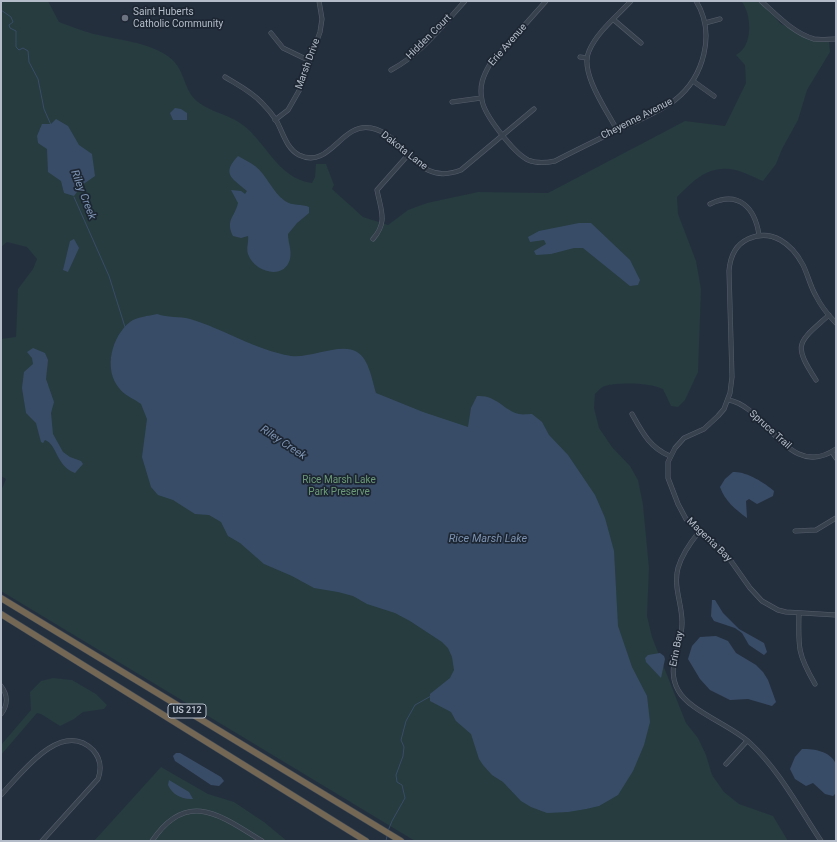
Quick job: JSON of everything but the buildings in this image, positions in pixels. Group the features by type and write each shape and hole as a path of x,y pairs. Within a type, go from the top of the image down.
{"highway":[{"name":"US 212","path":"1,598 401,841"},
{"name":"US 212","path":"1,614 365,840"}],"street":[{"name":"Marsh Drive","path":"276,120 288,110 294,101 310,61 322,19 319,1"},
{"name":"Hidden Court","path":"391,70 418,52 464,1"},
{"name":"Erie Avenue","path":"504,136 486,113 481,98 481,87 484,76 490,64 546,1"},
{"path":"617,130 590,78 586,58 592,44 631,1"},
{"name":"Cheyenne Avenue","path":"504,136 520,154 529,160 538,163 547,162 555,160 617,130 675,100 693,81 704,57 706,37 705,23 696,1"},
{"path":"761,1 789,26 802,34 815,39 836,39"},
{"path":"705,23 720,19"},
{"path":"614,20 640,43"},
{"path":"271,33 283,48 310,61"},
{"path":"580,57 586,58"},
{"name":"Dakota Lane","path":"225,77 250,92 263,104 276,120 290,148 299,155 306,157 322,156 330,151 351,131 364,127 383,133 426,170 439,175 450,174 470,163 504,136 534,109"},
{"path":"693,81 714,96"},
{"path":"452,102 481,98"},
{"path":"373,239 383,223 377,190 408,155"},
{"path":"710,204 726,199 740,202 752,211 759,235"},
{"path":"632,414 647,441 670,456 684,438 704,429 715,420 728,400 732,377 729,264 739,245 745,240 759,235 771,236 782,240 796,254 803,264 815,295 828,315 836,323"},
{"path":"816,380 801,356 801,344 806,336 828,315"},
{"name":"Spruce Trail","path":"728,400 733,401 750,411 783,444 796,453 812,456 834,450"},
{"path":"834,450 836,458"},
{"name":"Magenta Bay","path":"670,456 667,470 670,486 682,512 699,532 726,554 750,588 762,601 778,610 798,613 836,615"},
{"path":"796,530 816,530 836,518"},
{"name":"Erin Bay","path":"699,532 684,551 676,579 682,621 680,639 673,666 674,682 677,689 687,702 726,725 747,740 762,755 821,841"},
{"path":"798,613 798,637 801,658 815,684"},
{"path":"1,686 7,699 6,706 1,714"},
{"path":"726,764 747,740"},
{"path":"1,796 34,760 57,744 68,741 80,742 94,752 101,768 98,779 42,841"},
{"path":"152,841 170,819 182,813 191,811 207,811 220,816 262,841"}],"green space":[{"name":"Rice Marsh Lake Park Preserve","path":"1,1 48,1 59,22 94,34 133,42 161,52 174,61 177,65 189,91 196,100 207,108 237,121 247,128 280,166 289,174 299,180 312,183 315,177 316,164 326,164 334,185 332,189 363,217 388,225 408,210 427,203 478,192 548,193 685,121 725,126 746,83 745,65 736,55 745,46 749,35 748,16 741,1 759,1 781,24 811,37 829,41 830,52 807,90 798,120 782,149 776,164 763,181 743,172 730,169 714,170 700,176 677,197 678,214 696,261 701,289 698,372 685,400 678,407 671,406 663,389 642,384 618,384 605,386 598,390 595,394 594,408 599,428 612,447 630,466 638,480 643,505 649,568 647,616 652,637 686,723 698,738 706,755 712,775 724,792 739,804 773,816 788,841 415,841 1,591 1,491 6,479 1,476 1,339 16,337 18,289 33,269 37,259 27,247 7,242 1,247"},
{"path":"53,678 72,680 96,694 107,705 104,709 83,712 74,719 60,726 37,713 1,755 1,745 31,710 30,692 41,681"},
{"path":"161,767 208,794 234,802 264,822 287,841 94,841"}],"water":[{"path":"175,108 181,109 187,113 187,120 173,120 170,113"},
{"path":"56,119 68,126 79,145 92,154 95,176 82,185 74,196 64,193 61,181 48,172 47,149 38,143 37,136 42,124 51,124"},
{"path":"238,156 255,166 285,201 291,204 309,207 309,213 297,223 288,234 291,253 290,259 287,266 282,270 269,272 256,265 248,254 248,236 241,238 233,236 231,231 230,222 238,203 231,190 241,191 245,194 247,191 233,179 229,172 230,167"},
{"path":"579,223 591,223 630,260 640,280 638,285 630,286 583,248 574,248 551,254 536,255 534,251 546,244 544,240 530,242 528,237 539,231"},
{"path":"74,239 79,248 68,272 63,270 70,241"},
{"name":"Rice Marsh Lake","path":"157,314 190,319 203,323 265,349 291,356 350,349 361,355 370,370 376,393 423,412 468,427 471,408 477,396 484,396 495,400 513,412 519,414 532,414 542,422 549,435 568,455 595,495 605,518 614,551 618,626 632,667 647,696 650,722 644,745 633,771 618,795 599,806 568,812 547,813 531,807 521,801 503,782 492,775 483,765 479,759 471,734 456,721 451,712 430,701 430,694 450,678 454,670 452,657 448,648 442,642 395,613 367,604 353,596 314,588 292,576 264,564 240,543 228,536 221,522 209,515 195,514 173,500 158,495 151,487 142,457 147,419 141,404 121,391 111,372 114,344 124,328 136,319"},
{"path":"33,348 45,353 48,360 46,379 54,402 51,413 53,434 63,452 70,457 81,461 83,464 75,473 69,470 60,461 49,442 45,440 43,443 41,442 36,423 26,413 22,388 24,372 33,364 32,358 27,352"},
{"path":"733,472 749,475 774,491 773,496 757,504 749,499 746,501 747,518 728,501 720,487 725,479"},
{"path":"712,600 715,600 723,613 739,629 764,643 767,652 764,655 749,645 742,633 735,628 714,621 711,616"},
{"path":"716,636 728,641 736,653 756,665 763,672 768,680 776,702 772,706 748,699 730,700 710,690 700,679 688,659 692,646 700,637"},
{"path":"660,653 665,659 661,678 646,662 645,658 648,655"},
{"path":"802,749 822,752 830,756 836,764 836,793 833,796 825,794 813,783 806,786 795,779 790,769 795,757"},
{"path":"176,753 180,753 221,777 224,781 219,786 211,785 175,761 173,756"},
{"path":"169,780 189,792 193,799 181,797 175,794 168,785"}],"waterway":[{"name":"Riley Creek","path":"1,10 11,17 13,22 9,25 10,28 16,31 16,47 19,50 23,48 28,51 29,62 38,79 44,109 51,125"},
{"name":"Riley Creek","path":"74,197 109,276 125,327"},
{"name":"Riley Creek","path":"388,831 405,798 402,785 397,782 396,775 403,756 404,747 401,740 406,721 415,705 431,696"},
{"name":"Riley Creek","path":"386,841 387,836"}],"place":[{"name":"Saint Huberts Catholic Community","path":"125,18"}]}
